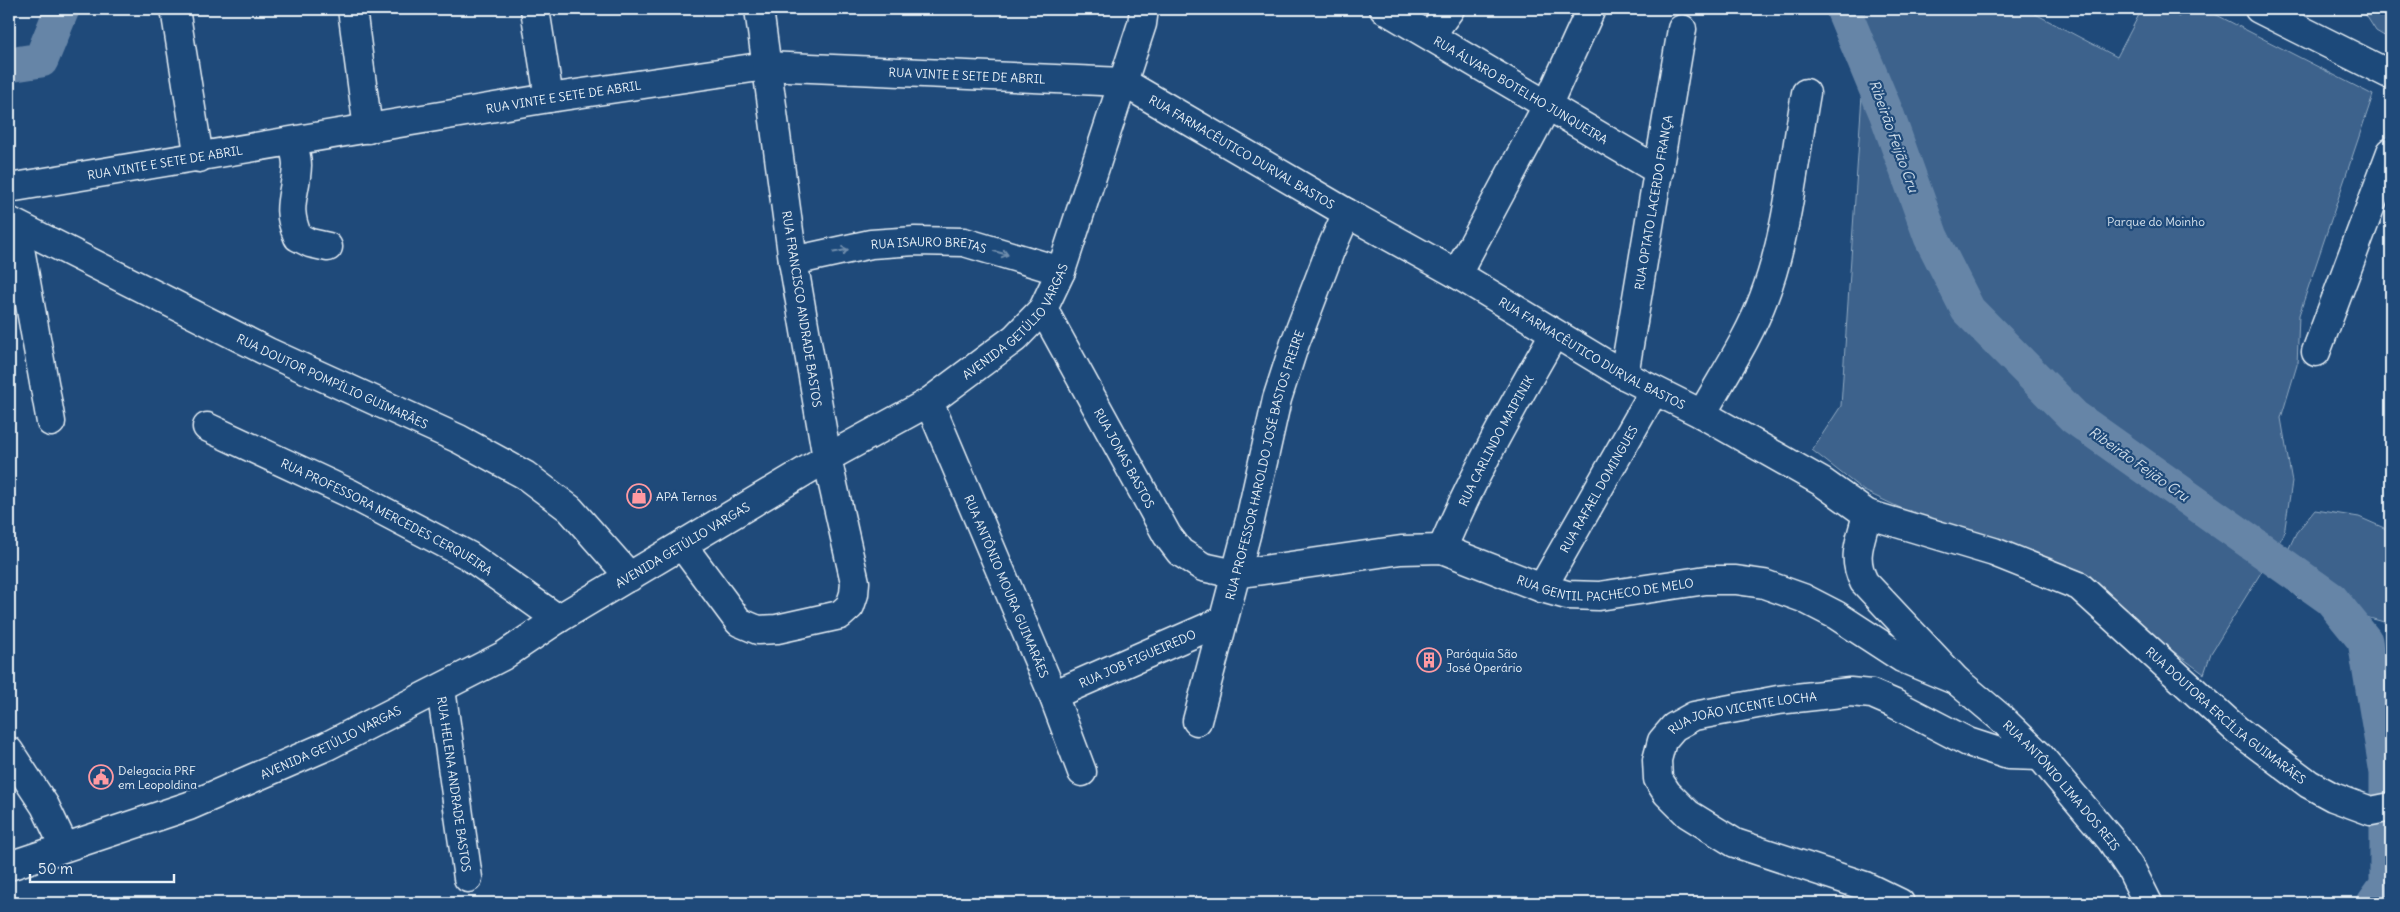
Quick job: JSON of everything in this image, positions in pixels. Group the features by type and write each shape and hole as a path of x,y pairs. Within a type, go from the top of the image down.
{"street":[{"path":"175,9 199,158"},
{"path":"352,9 368,129"},
{"path":"535,9 549,98"},
{"name":"RUA FRANCISCO ANDRADE BASTOS","path":"682,545 739,622 758,630 776,629 840,614 850,606 854,594 855,582 827,458 793,261 759,9"},
{"name":"AVENIDA GETÚLIO VARGAS","path":"9,866 64,846 189,806 327,746 441,689 503,656 558,619 827,458 929,402 1015,338 1043,309 1062,271 1142,24 1144,9"},
{"name":"RUA ÁLVARO BOTELHO JUNQUEIRA","path":"1384,9 1659,171"},
{"path":"1431,35 1450,9"},
{"path":"1457,274 1547,106 1591,9"},
{"path":"2259,9 2391,75"},
{"name":"RUA OPTATO LACERDO FRANÇA","path":"1624,375 1682,30"},
{"name":"RUA VINTE E SETE DE ABRIL","path":"9,188 199,158 549,98 766,66 1123,82"},
{"name":"RUA FARMACÊUTICO DURVAL BASTOS","path":"1123,82 1347,213 1457,274 1624,375 1654,392 1702,414 1822,482 1867,514 1994,552 2079,586"},
{"path":"1702,414 1744,340 1764,298 1779,249 1806,93"},
{"path":"293,142 297,164 290,201 291,220 298,237 310,243 328,247"},
{"path":"2316,352 2391,152"},
{"name":"RUA PROFESSOR HAROLDO JOSÉ BASTOS FREIRE","path":"1196,721 1250,520 1277,399 1326,260 1347,213"},
{"path":"13,224 51,422"},
{"name":"RUA DOUTOR POMPÍLIO GUIMARÃES","path":"13,224 268,352 459,439 525,475 570,509 630,577"},
{"name":"RUA ISAURO BRETAS","path":"793,261 871,244 916,241 964,242 1062,271"},
{"name":"RUA JONAS BASTOS","path":"1043,309 1168,535 1180,552 1203,567 1236,574"},
{"name":"RUA CARLINDO MAIPINIK","path":"1442,549 1463,500 1495,436 1554,334"},
{"name":"RUA RAFAEL DOMINGUES","path":"1542,588 1654,392"},
{"name":"RUA ANTÔNIO MOURA GUIMARÃES","path":"929,402 1053,695 1082,772"},
{"name":"RUA PROFESSORA MERCEDES CERQUEIRA","path":"207,427 349,493 469,556 558,619"},
{"path":"1867,514 1857,554 1857,568 1864,582 1957,682"},
{"name":"RUA GENTIL PACHECO DE MELO","path":"1236,574 1401,550 1442,549 1542,588 1567,594 1599,596 1706,580 1764,584 1803,598 1836,615 1902,658 1957,682"},
{"name":"RUA DOUTORA ERCÍLIA GUIMARÃES","path":"2079,586 2237,730 2308,784 2333,797 2381,809"},
{"name":"RUA JOB FIGUEIREDO","path":"1053,695 1222,620"},
{"name":"RUA ANTÔNIO LIMA DOS REIS","path":"1957,682 2001,718 2040,756 2110,840 2132,871 2148,903"},
{"name":"RUA HELENA ANDRADE BASTOS","path":"441,689 468,878"},
{"name":"RUA JOÃO VICENTE LOCHA","path":"1900,903 1865,886 1735,843 1688,814 1667,793 1658,778 1657,760 1662,741 1674,727 1694,716 1778,700 1850,692 1872,694 1968,742 2008,755 2040,756"},
{"path":"9,751 45,806 64,846"}],"green space":[{"name":"Parque do Moinho","path":"1868,9 2026,9 2117,57 2142,9 2164,9 2179,17 2182,9 2205,9 2373,95 2299,315 2297,365 2281,418 2292,482 2284,534 2271,556 2282,563 2296,533 2315,510 2359,517 2391,531 2391,624 2298,598 2275,577 2281,564 2270,558 2211,653 2204,674 2070,575 1937,525 1864,491 1812,450 1841,406 1866,36 1862,16"},
{"path":"2362,9 2391,9 2391,40 2376,31"}],"waterway":[{"name":"Ribeirão Feijão Cru","path":"9,65 41,60 62,9"},
{"name":"Ribeirão Feijão Cru","path":"1843,9 1887,115 1931,237 1968,310 2074,417 2331,599 2365,641 2387,773 2387,885 2374,903"}],"place":[{"name":"APA Ternos","path":"639,496"},
{"name":"Paróquia São José Operário","path":"1429,660"},
{"name":"Delegacia PRF em Leopoldina","path":"101,777"}]}
